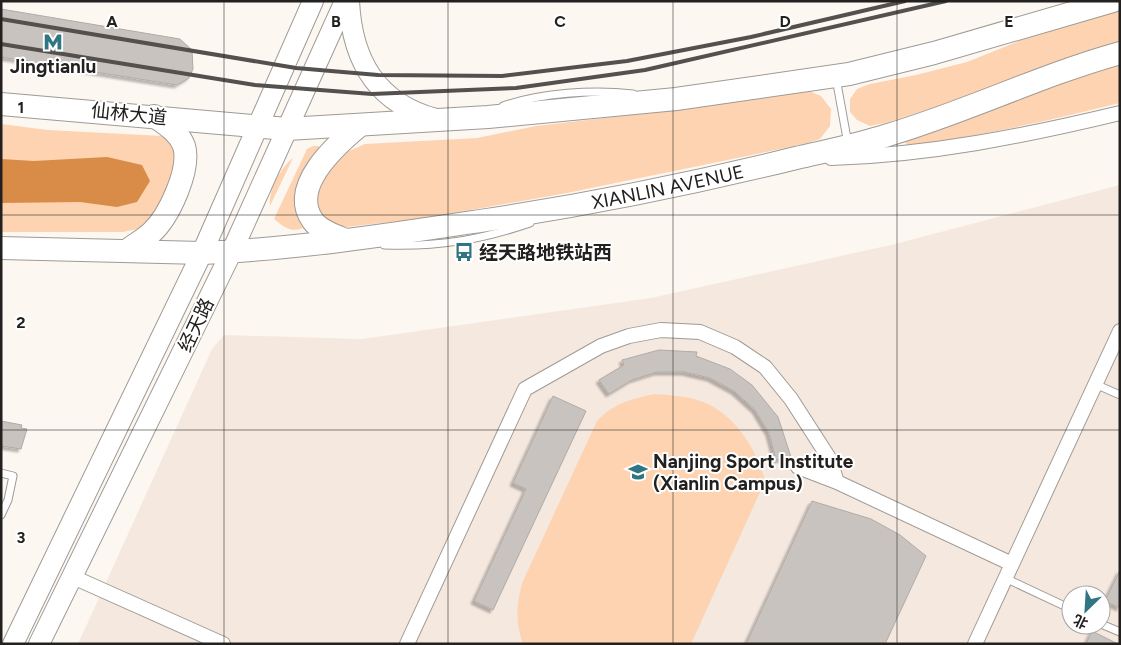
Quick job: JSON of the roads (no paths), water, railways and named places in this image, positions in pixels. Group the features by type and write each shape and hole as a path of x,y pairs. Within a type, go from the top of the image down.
{"main road":[{"name":"经天路","path":"13,644 202,253 314,1"},
{"name":"经天路","path":"38,644 73,577 232,251 345,1"},
{"path":"349,1 356,49 364,68 376,84 390,97 407,108 440,120"},
{"path":"257,127 287,129 464,119 676,98 835,76 934,53 1113,1"},
{"name":"XIANLIN AVENUE","path":"202,253 314,245 583,205 735,174 887,136 1074,66 1120,53"},
{"name":"仙林大道","path":"1,104 154,116 257,127"},
{"path":"129,249 152,232 166,211 184,176 187,161 184,144 172,128 154,116"},
{"path":"346,240 327,232 313,222 307,208 307,196 310,184 325,157 359,126"},
{"path":"1,248 129,249 202,253"}],"street":[{"path":"793,159 876,157 932,151 1050,129 1120,113"},
{"path":"407,644 525,389 601,346 629,336 661,330 700,332 735,346 765,367 791,399 829,458 837,482"},
{"path":"975,644 1120,331"},
{"path":"798,467 837,482 1012,564"},
{"path":"73,577 223,644"}],"lane":[{"path":"835,76 848,145"},
{"path":"314,245 424,247 494,236 583,205"},
{"path":"1095,384 1120,395"},
{"path":"1,473 13,476 8,500 1,515"},
{"path":"1005,578 1061,604"}],"railway":[{"path":"1,19 296,68 378,75 502,76 627,61 751,37 905,1"},
{"path":"1,44 255,85 372,94 516,88 645,70 946,1"}],"place":[{"name":"Jingtianlu","path":"53,42"},
{"name":"经天路地铁站西","path":"464,252"},
{"name":"Nanjing Sport Institute (Xianlin Campus)","path":"638,472"}]}
